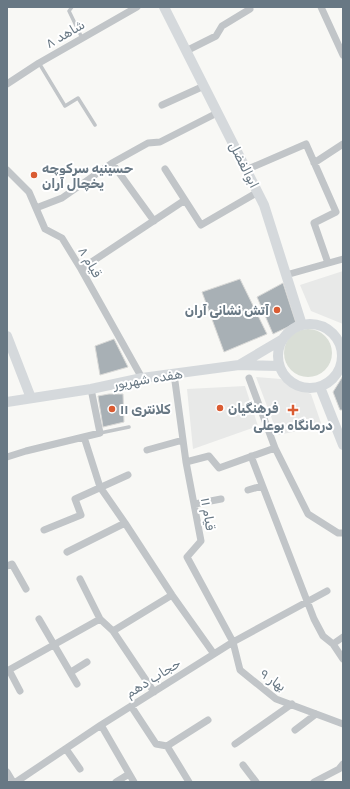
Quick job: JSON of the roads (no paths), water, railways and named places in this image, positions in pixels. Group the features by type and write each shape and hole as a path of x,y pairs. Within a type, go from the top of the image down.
{"main road":[{"name":"ابوالفضل","path":"164,9 264,205 302,325"},
{"path":"313,324 323,327 332,333 342,352 341,363 337,373 330,381 320,387 310,389 300,387 290,382 283,375 279,366 277,355 279,345 292,329 302,325 313,324"},
{"path":"7,336 31,398"},
{"name":"هفده شهریور","path":"7,402 91,389 142,378 239,365 283,339"},
{"path":"239,365 279,366"},
{"path":"320,387 343,445"}],"street":[{"name":"شاهد ۸","path":"7,84 38,63 137,7"},
{"path":"186,51 216,36 222,26 250,9 249,7"},
{"path":"321,7 343,55"},
{"path":"162,105 204,86"},
{"path":"36,208 62,198 112,163 148,143 160,142 217,113"},
{"path":"246,170 306,144 336,212 343,216"},
{"path":"314,163 343,144"},
{"path":"112,163 154,221"},
{"path":"165,169 201,225 258,192"},
{"name":"قیام ۸","path":"7,170 29,192 45,229 62,238 142,378"},
{"path":"81,269 185,200"},
{"path":"328,263 314,223 336,212"},
{"path":"286,275 343,259"},
{"name":"قیام ۱۱","path":"174,374 186,462 201,541 187,557 233,642"},
{"path":"249,378 275,448 308,514 338,533 343,533"},
{"path":"7,457 100,433 91,389"},
{"path":"84,437 100,487 172,595 214,654"},
{"path":"147,450 183,440"},
{"path":"186,462 209,456 219,468 275,448"},
{"path":"251,456 307,602 323,636 332,644 343,659"},
{"path":"44,530 81,515 75,499 128,475"},
{"path":"248,490 262,486"},
{"path":"195,504 221,499"},
{"path":"67,552 125,523"},
{"path":"7,566 12,564 26,589"},
{"path":"80,579 100,619 113,631 154,692"},
{"name":"حجاب دهم","path":"16,782 101,725 233,642 327,591"},
{"path":"113,631 172,595"},
{"path":"39,619 77,684"},
{"path":"20,691 9,670 7,671 100,619"},
{"path":"332,644 343,637"},
{"name":"بهار ۹","path":"233,642 240,670 276,699 343,724"},
{"path":"71,672 87,662"},
{"path":"235,744 292,704"},
{"path":"131,706 156,744 167,746 208,720"},
{"path":"295,730 316,714"},
{"path":"101,725 134,782"},
{"path":"167,746 189,782"},
{"path":"66,749 80,769"},
{"path":"243,765 256,782"},
{"path":"314,782 342,768"},
{"path":"7,772 13,782"},
{"path":"116,782 129,774"}],"lane":[{"path":"72,7 69,11 82,38"},
{"path":"38,63 65,106 78,98 95,125"},
{"path":"100,433 129,427"}],"place":[{"name":"حسینیه سرکوچه یخچال آران","path":"34,175"},
{"name":"آتش نشانی آران","path":"277,310"},
{"name":"فرهنگیان","path":"220,408"},
{"name":"کلانتری ۱۱","path":"112,409"},
{"name":"درمانگاه بوعلی","path":"293,410"}]}
